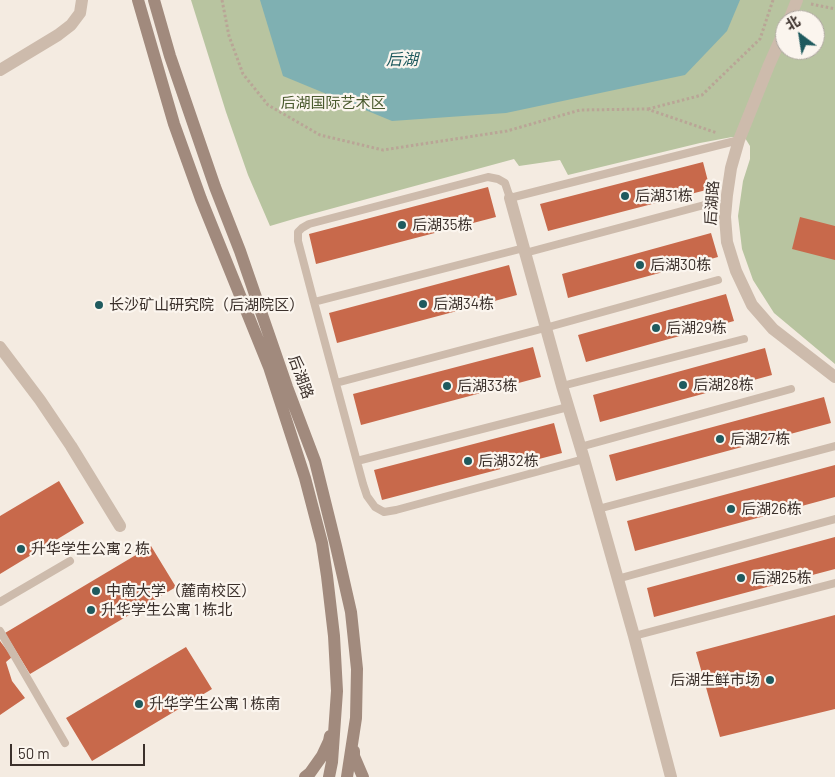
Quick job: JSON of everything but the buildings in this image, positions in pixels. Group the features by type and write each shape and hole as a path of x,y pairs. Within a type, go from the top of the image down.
{"main road":[{"name":"后湖路","path":"138,0 174,124 201,199 269,367 305,478 322,543 334,636 337,690 332,762 329,777"},
{"name":"后湖路","path":"154,0 170,56 215,187 315,461 351,612 357,669 356,718 347,777"},
{"path":"305,777 322,756 329,741 335,714"},
{"path":"354,735 354,756 363,777"}],"street":[{"path":"0,70 71,25 80,13 82,0"},
{"name":"后湖路","path":"775,52 739,140 731,168 725,217 726,242 736,271 752,305 773,329 835,377"},
{"path":"510,198 672,777"},
{"path":"0,347 40,400 71,446 120,526"}],"lane":[{"path":"584,459 396,510 384,512 375,507 367,496 357,461 298,241 298,232 309,224 488,177 498,179 505,184 510,198 739,140"},
{"path":"314,302 708,204"},
{"path":"336,383 718,280"},
{"path":"562,386 744,339"},
{"path":"580,447 791,389"},
{"path":"357,461 568,406"},
{"path":"598,509 835,446"},
{"path":"617,579 835,519"},
{"path":"0,602 70,561"},
{"path":"634,636 835,583"},
{"path":"0,631 65,743"}],"path":[{"path":"222,0 229,36 243,74 268,105 320,135 383,150 508,130 580,110 647,109 702,95 760,39 773,0"},
{"path":"797,1 835,9"},
{"path":"647,109 739,140"}],"green space":[{"name":"后湖国际艺术区","path":"191,0 835,0 835,364 774,313 753,280 742,249 738,216 743,181 750,159 750,146 745,138 732,137 700,143 568,175 560,160 519,166 514,159 270,226 248,175"}],"water":[{"name":"后湖","path":"260,0 740,0 727,31 685,75 506,113 392,121 283,76"}],"place":[{"name":"后湖31栋","path":"625,196"},
{"name":"后湖35栋","path":"402,225"},
{"name":"后湖30栋","path":"640,265"},
{"name":"后湖34栋","path":"423,304"},
{"name":"长沙矿山研究院（后湖院区）","path":"99,305"},
{"name":"后湖29栋","path":"656,328"},
{"name":"后湖28栋","path":"683,385"},
{"name":"后湖33栋","path":"447,386"},
{"name":"后湖27栋","path":"720,439"},
{"name":"后湖32栋","path":"468,461"},
{"name":"后湖26栋","path":"731,509"},
{"name":"升华学生公寓 2 栋","path":"21,549"},
{"name":"后湖25栋","path":"741,578"},
{"name":"中南大学（麓南校区）","path":"96,591"},
{"name":"升华学生公寓 1 栋北","path":"91,610"},
{"name":"后湖生鲜市场","path":"770,680"},
{"name":"升华学生公寓 1 栋南","path":"139,704"}]}
